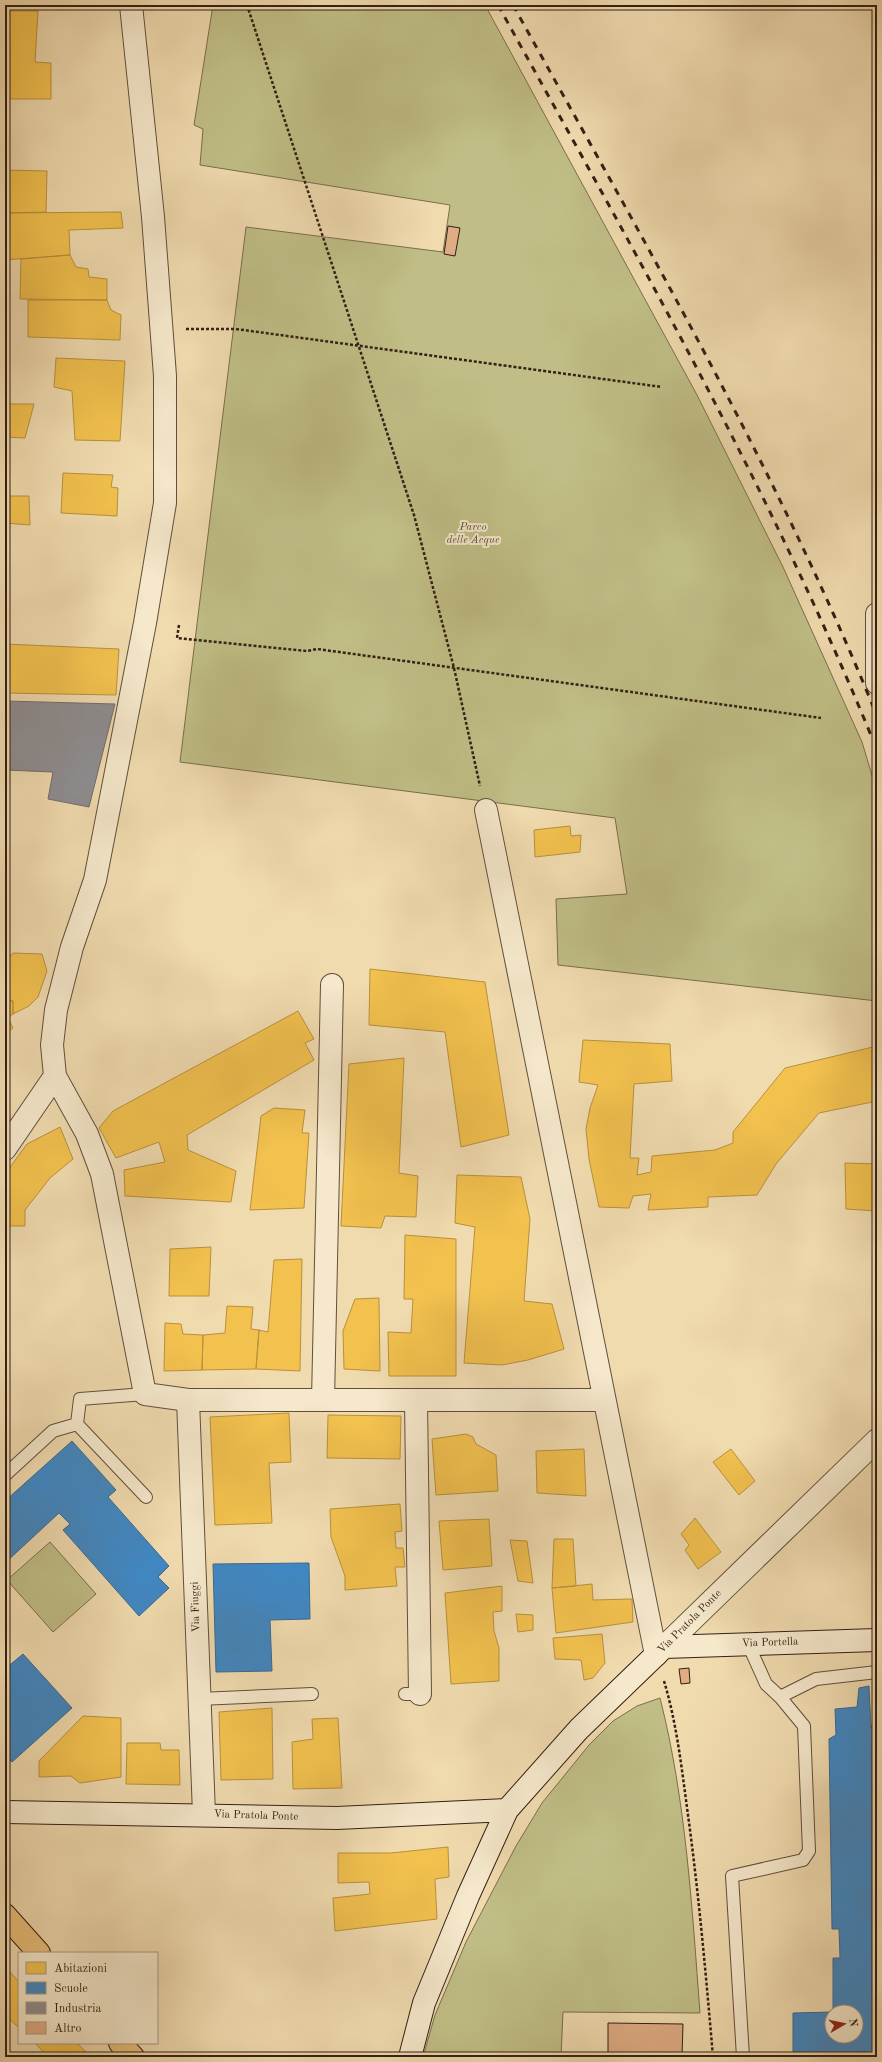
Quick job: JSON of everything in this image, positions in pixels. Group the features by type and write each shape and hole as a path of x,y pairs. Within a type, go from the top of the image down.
{"main road":[{"path":"5,1915 38,1952"},
{"path":"121,2044 133,2057"}],"street":[{"path":"131,5 153,217 162,328 165,376 165,503 145,622 95,880 72,947 56,1010 52,1045 55,1076 87,1134 102,1174 145,1394 188,1400 604,1400"},
{"path":"877,614 877,683"},
{"path":"486,810 604,1400 660,1651"},
{"path":"323,1400 332,985"},
{"path":"5,1149 55,1076"},
{"name":"Via Fiuggi","path":"188,1400 204,1814"},
{"path":"413,1694 416,1400"},
{"name":"Via Pratola Ponte","path":"410,2057 424,2003 468,1896 507,1810 579,1729 877,1440"},
{"name":"Via Portella","path":"660,1651 748,1644 877,1640"},
{"name":"Via Pratola Ponte","path":"5,1812 204,1814 338,1818 507,1810"}],"lane":[{"path":"77,1424 80,1399 145,1394"},
{"path":"5,1475 53,1431 77,1424"},
{"path":"77,1424 146,1497"},
{"path":"743,2057 732,1876 803,1860 809,1851 804,1726 766,1684 748,1644"},
{"path":"780,1698 816,1679 877,1672"},
{"path":"199,1699 312,1694"}],"path":[{"path":"247,5 360,346 414,515 454,668 486,810"},
{"path":"162,328 236,329 662,388"},
{"path":"179,625 177,638 307,651 318,649 821,718"},
{"path":"660,1651 682,1767 704,1945 713,2057"}],"green space":[{"name":"Parco delle Acque","path":"213,5 485,5 697,395 783,567 862,742 877,792 877,1001 558,965 556,899 627,894 615,818 180,762 246,227 443,252 450,205 200,165 203,129 194,125"},
{"path":"50,1542 96,1594 53,1632 7,1580"},
{"path":"660,1698 676,1775 687,1854 700,2013 563,2012 561,2057 423,2057 435,2015 466,1942 516,1846 542,1803 589,1745 613,1721 637,1706"}],"building: Abitazioni":[{"path":"5,11 38,11 35,62 51,63 51,99 5,99"},
{"path":"5,170 47,171 46,212 5,213"},
{"path":"121,212 123,228 69,230 70,255 5,260 5,213"},
{"path":"70,255 76,267 88,269 89,277 107,279 107,300 20,299 21,259"},
{"path":"28,300 107,300 111,310 121,315 120,340 28,337"},
{"path":"56,358 125,361 120,441 75,440 72,391 54,387"},
{"path":"5,404 34,404 25,438 5,437"},
{"path":"63,473 113,475 111,487 118,488 117,516 61,513"},
{"path":"5,496 29,496 30,525 5,523"},
{"path":"5,644 119,649 116,695 5,693"},
{"path":"570,826 571,836 581,835 580,852 535,857 534,830"},
{"path":"13,953 42,954 47,971 38,997 29,1006 13,1014 13,1001 5,1000 5,961"},
{"path":"370,969 485,982 509,1135 461,1147 445,1032 369,1025"},
{"path":"5,1000 13,1001 13,1014 8,1018 13,1028 5,1034"},
{"path":"298,1011 314,1039 305,1043 314,1060 187,1135 188,1150 236,1171 231,1202 125,1196 124,1170 165,1162 159,1142 116,1158 99,1128 113,1111"},
{"path":"583,1040 670,1044 672,1081 634,1084 630,1158 639,1158 637,1175 651,1172 652,1156 715,1150 733,1143 733,1132 785,1068 877,1046 877,1101 819,1113 776,1164 757,1195 708,1197 708,1207 648,1210 651,1194 633,1196 629,1208 599,1207 589,1159 586,1129 590,1108 598,1085 579,1082"},
{"path":"404,1058 399,1173 418,1176 416,1217 385,1216 381,1228 341,1226 349,1064"},
{"path":"274,1108 305,1110 302,1133 309,1133 304,1208 250,1210 261,1116"},
{"path":"60,1127 73,1159 50,1178 25,1210 25,1226 5,1226 5,1174 27,1144"},
{"path":"845,1163 877,1164 877,1211 846,1209"},
{"path":"457,1175 521,1177 530,1219 524,1301 552,1304 564,1349 528,1360 502,1365 464,1363 475,1227 455,1223"},
{"path":"405,1235 456,1239 456,1376 389,1376 388,1332 411,1333 413,1299 404,1299"},
{"path":"211,1247 209,1296 169,1296 170,1249"},
{"path":"302,1259 300,1371 256,1369 259,1330 268,1332 274,1260"},
{"path":"379,1298 380,1371 344,1369 343,1331 355,1299"},
{"path":"227,1306 253,1307 251,1329 259,1330 256,1369 202,1370 203,1335 225,1333"},
{"path":"165,1323 181,1324 183,1334 203,1335 202,1370 164,1371"},
{"path":"289,1413 291,1462 269,1463 272,1523 215,1525 210,1417"},
{"path":"328,1415 401,1416 400,1459 327,1458"},
{"path":"466,1434 473,1437 476,1444 496,1455 498,1491 436,1495 432,1439"},
{"path":"584,1449 586,1496 537,1493 536,1451"},
{"path":"731,1449 755,1481 739,1495 713,1462"},
{"path":"400,1504 402,1531 395,1532 396,1548 403,1548 405,1567 395,1567 397,1586 345,1590 345,1576 331,1537 330,1509"},
{"path":"695,1518 721,1552 698,1569 685,1550 689,1545 681,1534"},
{"path":"489,1519 492,1566 443,1570 439,1521"},
{"path":"554,1539 573,1539 576,1586 552,1588"},
{"path":"510,1540 527,1541 533,1583 518,1581"},
{"path":"592,1584 593,1600 632,1599 633,1622 556,1633 552,1588"},
{"path":"502,1586 502,1611 493,1612 494,1631 499,1648 499,1681 451,1684 445,1593"},
{"path":"516,1614 533,1615 533,1630 518,1632"},
{"path":"602,1634 605,1663 593,1678 584,1680 581,1660 555,1659 553,1638"},
{"path":"272,1708 273,1779 221,1780 219,1712"},
{"path":"83,1716 121,1718 121,1777 80,1783 71,1776 39,1777 39,1761"},
{"path":"338,1718 342,1788 293,1789 292,1742 313,1739 312,1719"},
{"path":"127,1743 160,1743 161,1750 179,1750 180,1785 126,1784"},
{"path":"448,1847 449,1877 435,1879 437,1919 335,1931 333,1898 370,1894 369,1882 338,1883 338,1853 391,1853"},
{"path":"5,1966 18,1981 18,2027 5,2015"},
{"path":"36,2044 78,2044 91,2057 48,2057"}],"building: Scuole":[{"path":"72,1441 116,1490 108,1497 169,1566 158,1577 169,1588 139,1616 63,1530 70,1524 59,1513 5,1563 5,1501"},
{"path":"309,1563 310,1619 270,1620 272,1671 216,1672 213,1564"},
{"path":"23,1654 72,1708 12,1762 5,1755 5,1669"},
{"path":"869,1686 871,1728 877,1709 877,1758 872,1743 872,1959 877,1958 877,2057 793,2057 793,2013 824,2012 824,2044 864,2044 864,2004 833,2004 833,1958 840,1958 839,1929 832,1929 829,1739 836,1735 835,1709 857,1707 859,1688"}],"building: Industria":[{"path":"5,701 115,704 89,807 48,799 53,772 5,770"}],"building: Altro":[{"path":"448,226 460,228 455,256 444,254"},
{"path":"689,1668 690,1683 681,1684 679,1669"},
{"path":"608,2023 683,2024 682,2057 608,2057"}],"railway":[{"path":"498,5 650,280 747,465 836,654 877,750"},
{"path":"513,5 706,355 752,444 796,533 838,624 877,716"}]}
